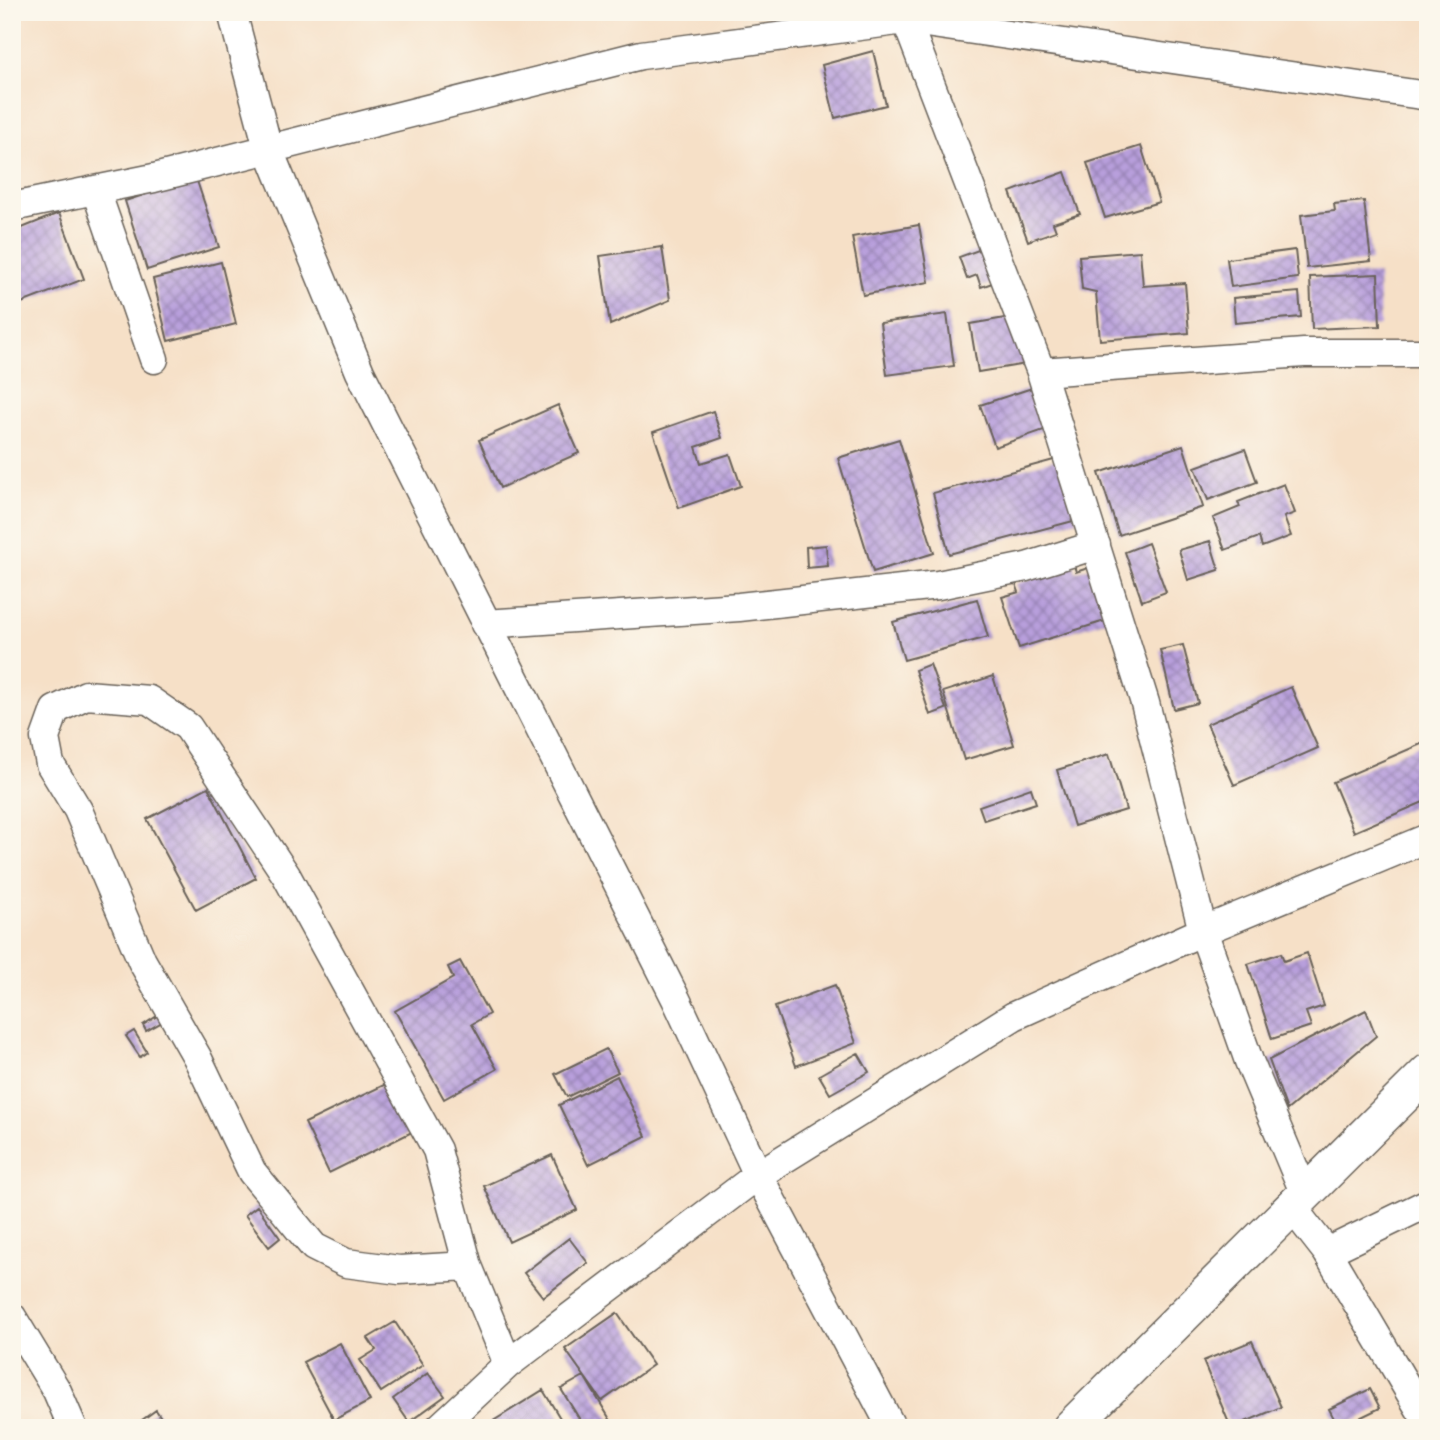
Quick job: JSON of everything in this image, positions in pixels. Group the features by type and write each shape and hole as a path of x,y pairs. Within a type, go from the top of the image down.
{"street":[{"path":"232,12 268,148 360,372 676,999 758,1175 892,1428"},
{"path":"904,16 1041,372 1146,703 1203,931 1297,1199 1428,1423"},
{"path":"12,207 96,191 641,55 904,16 1428,96"},
{"path":"96,191 154,359"},
{"path":"1041,372 1304,353 1428,353"},
{"path":"485,624 739,607 938,585 1026,567 1096,545"},
{"path":"468,1266 399,1270 346,1263 314,1247 252,1172 197,1057 142,961 78,810 51,764 45,738 55,710 86,695 149,700 188,727 286,875 437,1150 468,1266 508,1364"},
{"path":"439,1428 508,1364 758,1175 1014,1016 1203,931 1428,838"},
{"path":"1070,1428 1297,1199 1428,1072"},
{"path":"1327,1252 1428,1203"},
{"path":"12,1317 57,1391 74,1428"}],"building":[{"path":"873,51 886,105 835,118 822,65"},
{"path":"1141,146 1159,202 1105,218 1087,163"},
{"path":"1065,172 1080,214 1053,223 1056,231 1028,241 1010,192"},
{"path":"196,178 219,247 147,270 125,201"},
{"path":"1364,201 1371,261 1307,268 1301,215 1335,211 1334,204"},
{"path":"59,213 84,279 19,304 12,287 12,232"},
{"path":"919,225 929,282 863,295 852,237"},
{"path":"662,247 670,300 610,325 600,256"},
{"path":"984,248 1001,280 981,287 977,275 967,279 959,257"},
{"path":"1295,250 1298,278 1231,287 1227,259"},
{"path":"1140,251 1143,286 1185,283 1189,333 1100,340 1096,292 1082,289 1079,256"},
{"path":"221,262 236,324 168,341 153,279"},
{"path":"1378,274 1380,326 1312,329 1310,277"},
{"path":"1299,292 1301,317 1235,323 1233,298"},
{"path":"947,314 954,366 887,375 880,323"},
{"path":"1017,316 1026,364 978,372 970,324"},
{"path":"1032,388 1047,429 995,447 980,405"},
{"path":"558,405 579,453 500,488 479,440"},
{"path":"713,411 722,438 696,447 701,463 730,454 741,486 679,508 653,432"},
{"path":"899,439 934,553 873,572 838,458"},
{"path":"1183,445 1203,507 1119,535 1099,473"},
{"path":"1245,449 1257,482 1208,500 1195,467"},
{"path":"1061,458 1077,520 949,554 933,493"},
{"path":"1284,484 1295,513 1284,517 1291,536 1262,547 1259,537 1225,550 1213,518 1240,507 1238,502"},
{"path":"1210,541 1219,570 1188,580 1179,550"},
{"path":"1148,543 1166,592 1142,601 1125,552"},
{"path":"826,545 828,566 807,568 806,547"},
{"path":"1074,565 1076,572 1094,566 1111,619 1019,648 1002,597 1019,592 1016,584"},
{"path":"977,599 988,637 904,660 893,622"},
{"path":"1183,645 1198,703 1174,709 1160,650"},
{"path":"930,664 946,709 930,715 915,670"},
{"path":"993,676 1014,745 964,760 943,692"},
{"path":"1291,687 1318,748 1234,785 1207,724"},
{"path":"1428,741 1428,800 1354,832 1333,782"},
{"path":"1109,754 1126,810 1074,826 1057,770"},
{"path":"208,787 256,878 196,910 147,819"},
{"path":"1031,788 1036,803 984,820 979,806"},
{"path":"1281,953 1284,961 1307,953 1324,1006 1306,1012 1311,1026 1272,1039 1248,964"},
{"path":"460,961 489,1014 472,1024 497,1069 444,1099 395,1011 453,978 448,967"},
{"path":"835,985 856,1043 796,1066 775,1007"},
{"path":"1366,1010 1376,1036 1287,1110 1269,1060"},
{"path":"165,1011 169,1018 146,1031 143,1025"},
{"path":"134,1031 147,1052 140,1057 126,1036"},
{"path":"606,1049 618,1072 567,1097 555,1074"},
{"path":"858,1053 869,1072 830,1094 819,1075"},
{"path":"617,1076 646,1136 588,1165 559,1105"},
{"path":"390,1082 414,1131 329,1173 305,1123"},
{"path":"552,1155 577,1210 509,1242 484,1186"},
{"path":"257,1206 280,1238 269,1247 245,1215"},
{"path":"569,1238 588,1263 543,1297 524,1273"},
{"path":"617,1313 653,1365 602,1401 565,1349"},
{"path":"395,1322 423,1365 381,1392 360,1360 376,1350 368,1338"},
{"path":"1252,1341 1281,1407 1231,1428 1203,1361"},
{"path":"340,1343 370,1401 334,1420 303,1362"},
{"path":"428,1373 445,1396 409,1422 393,1399"},
{"path":"584,1376 611,1421 600,1428 585,1428 561,1389"},
{"path":"1370,1389 1380,1408 1339,1428 1329,1409"},
{"path":"543,1390 566,1428 482,1428"},
{"path":"156,1410 168,1428 131,1428"}]}
